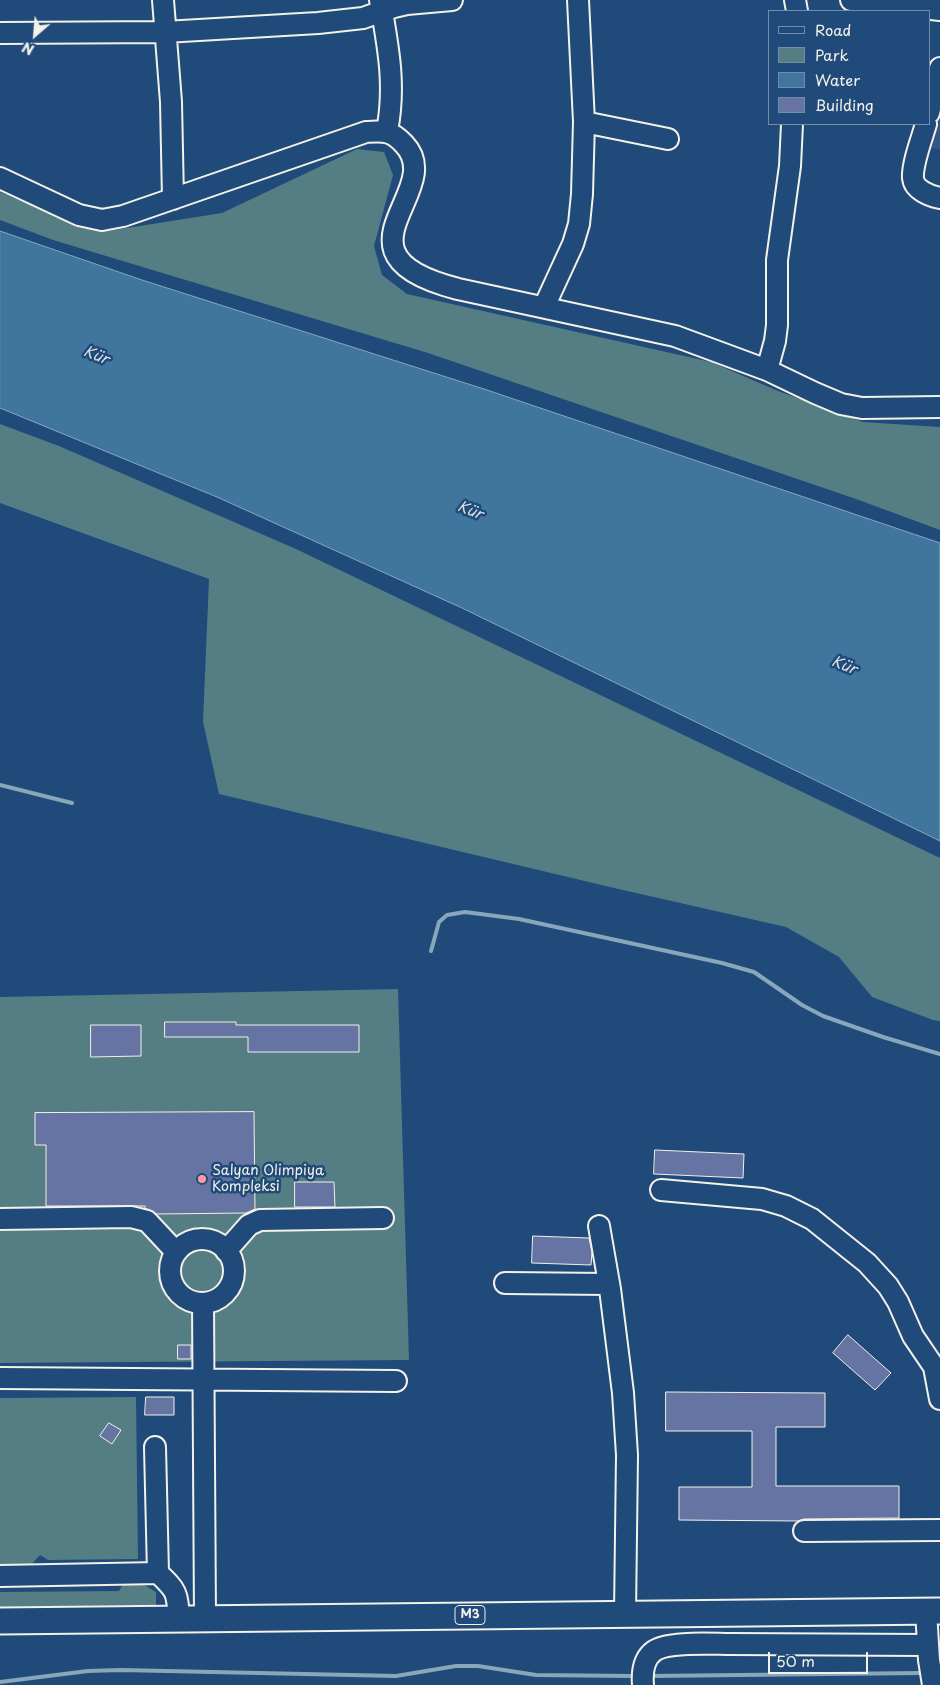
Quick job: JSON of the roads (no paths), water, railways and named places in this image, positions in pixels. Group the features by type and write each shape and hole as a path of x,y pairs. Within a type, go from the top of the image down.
{"main road":[{"name":"M3","path":"0,1621 933,1611"}],"street":[{"path":"163,0 171,102 173,199"},
{"path":"0,33 165,32 344,21 363,18 381,5 452,0"},
{"path":"544,307 579,224 582,194 584,122 578,0"},
{"path":"851,0 940,10"},
{"path":"381,5 392,90 387,131"},
{"path":"930,109 940,68"},
{"path":"584,122 668,139"},
{"path":"767,370 775,341 777,325 777,260 790,166 792,125"},
{"path":"926,125 917,152 913,179 918,187 930,196 940,198"},
{"path":"0,178 79,215 102,220 123,216 366,132 387,131 398,137 409,149 415,163 414,175 394,230 392,244 398,261 410,272 435,284 675,336 767,370 841,404 862,408 940,407"},
{"path":"661,1190 762,1199 786,1206 820,1225 867,1263 888,1286 914,1336 934,1367 940,1399"},
{"path":"0,1219 130,1217 147,1221 176,1252"},
{"path":"226,1250 250,1225 260,1220 383,1218"},
{"path":"599,1226 609,1284 623,1393 627,1455 625,1614"},
{"path":"201,1239 219,1244 226,1250 232,1259 234,1269 229,1289 222,1296 213,1301 193,1302 184,1297 174,1286 170,1271 172,1261 176,1252 183,1246 201,1239"},
{"path":"505,1284 609,1284"},
{"path":"203,1303 205,1618"},
{"path":"0,1378 396,1381"},
{"path":"155,1447 158,1573 174,1589 178,1596 179,1618"},
{"path":"804,1531 940,1530"},
{"path":"0,1576 158,1573"},
{"path":"933,1611 927,1645 933,1685"},
{"path":"642,1685 642,1669 648,1658 654,1651 671,1645 927,1645"}],"water":[{"name":"Kür","path":"0,231 142,280 484,389 940,543 940,841 462,608 217,497 0,408"}],"waterway":[{"path":"0,785 72,803"},
{"path":"431,951 439,922 447,915 465,912 519,919 722,963 754,972 802,1005 823,1016 940,1054"},
{"path":"0,1682 88,1671 121,1670 396,1676 456,1666 478,1666 536,1675 632,1676"},
{"path":"650,1676 921,1673"}],"place":[{"name":"Salyan Olimpiya Kompleksi","path":"202,1179"}]}
